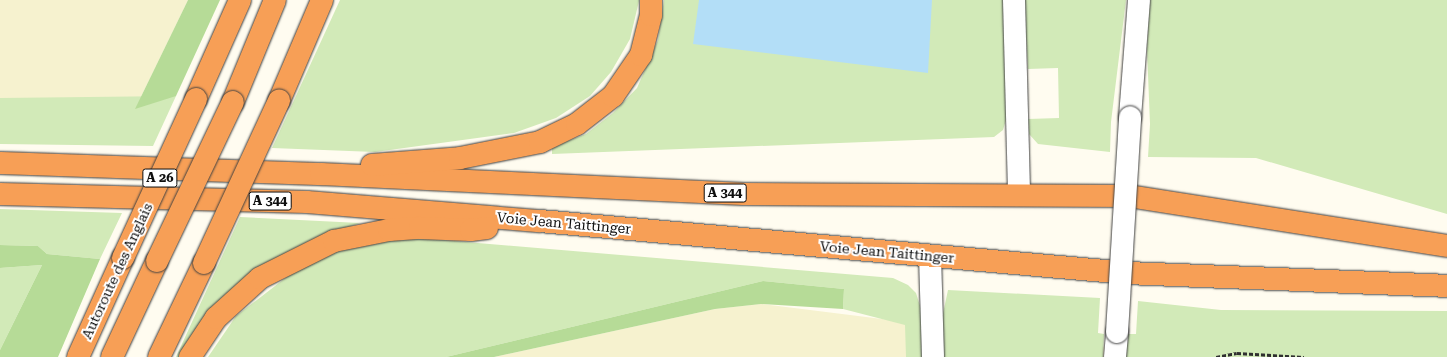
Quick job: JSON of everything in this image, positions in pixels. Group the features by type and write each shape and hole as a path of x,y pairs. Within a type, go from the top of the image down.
{"highway":[{"name":"Autoroute des Anglais","path":"78,357 240,0"},
{"name":"A 26","path":"112,357 232,102 275,0"},
{"path":"159,357 279,101 322,0"},
{"path":"321,174 344,163 370,165 460,158 482,154 540,142 577,124 613,96 641,55 651,15 651,0"},
{"name":"A 344","path":"0,163 321,174 744,194 1129,196 1447,246"},
{"name":"Voie Jean Taittinger","path":"0,194 307,202 1127,273 1445,285"},
{"path":"190,357 216,318 260,278 334,242 388,230 420,228 471,230 540,221"}],"street":[{"path":"1014,0 1019,195"},
{"path":"1115,357 1139,0"},
{"path":"930,256 933,357"}],"path":[{"path":"1216,357 1237,353 1304,357"}],"shaded area":[{"path":"0,0 188,0 135,109 0,109"},
{"path":"761,304 1187,357 494,357 715,309"}],"green space":[{"path":"188,0 220,0 176,96 135,109"},
{"path":"340,0 639,1 630,39 611,72 590,96 556,118 514,133 375,152 272,148"},
{"path":"664,0 1006,0 1006,120 1003,130 994,137 552,154 552,147 586,134 613,113 637,88 658,40"},
{"path":"1024,0 1126,0 1111,122 1110,152 1038,144 1029,134 1028,119 1059,118 1058,68 1028,69"},
{"path":"1149,0 1447,0 1447,214 1256,158 1148,157 1150,124 1147,50"},
{"path":"176,96 153,146 0,144 0,98"},
{"path":"0,209 122,213 100,259 47,254 38,246 0,245"},
{"path":"240,217 360,223 309,241 261,269 183,357 176,357"},
{"path":"397,239 431,239 893,278 908,285 916,293 922,312 924,357 906,357 905,325 843,309 844,289 763,281 446,357 208,357 236,316 297,269 355,244"},
{"path":"0,245 38,246 47,254 100,259 58,357 0,357 0,350 42,265 0,268"},
{"path":"42,265 0,350 0,268"},
{"path":"763,281 844,289 843,309 761,304 715,309 494,357 446,357"},
{"path":"948,290 1100,298 1098,333 1104,334 1103,357 941,357 942,318"},
{"path":"1138,301 1221,310 1447,311 1447,357 1126,357 1128,334 1136,334"}],"water":[{"path":"699,0 932,0 928,73 693,44"}]}
